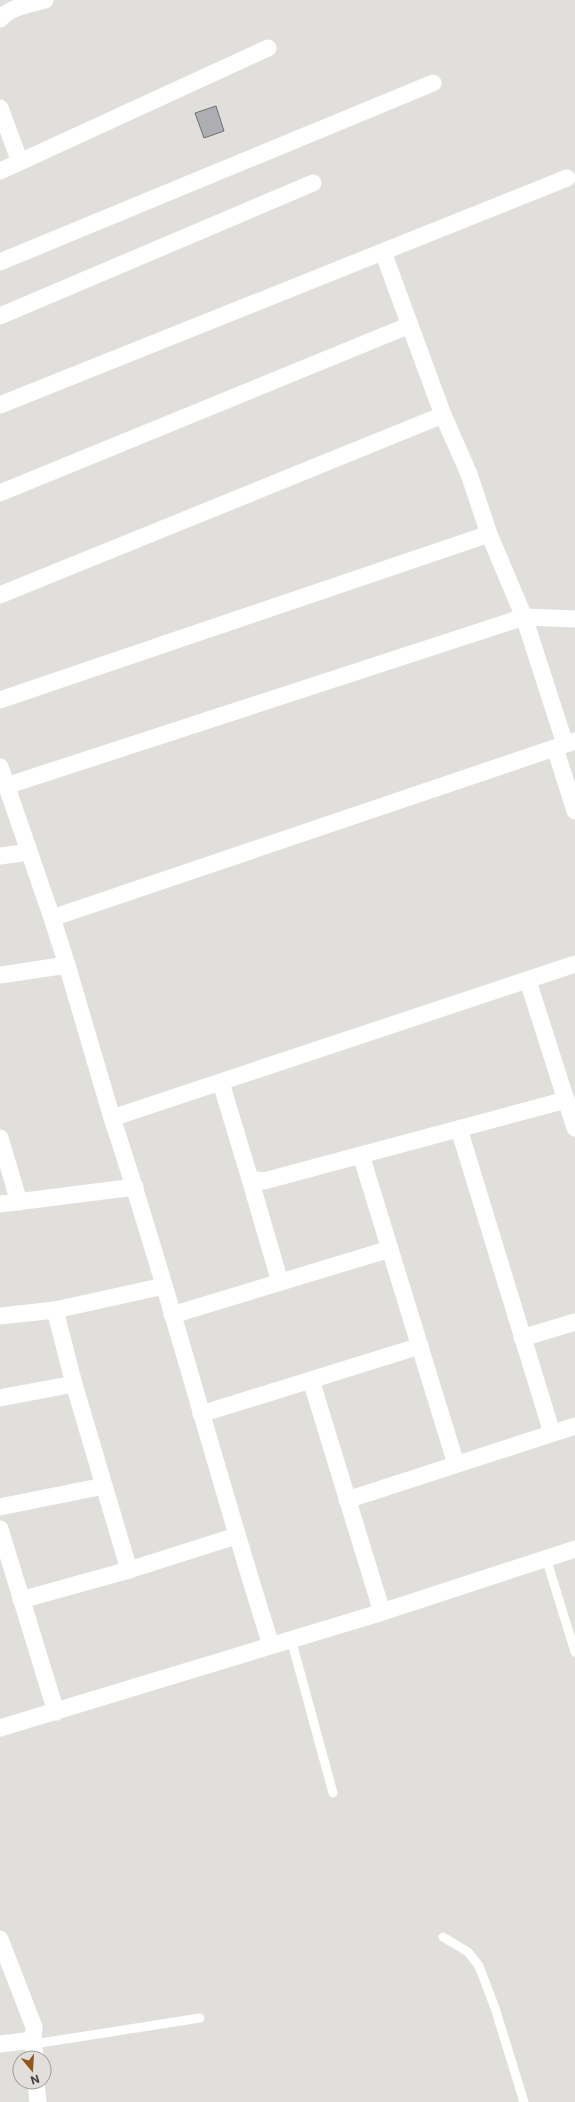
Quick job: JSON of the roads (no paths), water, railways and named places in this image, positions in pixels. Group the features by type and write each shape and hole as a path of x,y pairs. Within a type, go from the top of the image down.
{"street":[{"path":"0,19 4,15 24,6 45,0"},
{"path":"0,171 268,48"},
{"path":"0,262 433,83"},
{"path":"0,108 20,162"},
{"path":"0,405 566,178"},
{"path":"0,316 313,183"},
{"path":"383,252 442,415 469,474 489,534 524,617 565,744 575,812"},
{"path":"0,493 410,325"},
{"path":"0,595 442,415"},
{"path":"0,700 489,534"},
{"path":"6,786 524,617 575,619"},
{"path":"52,918 565,744"},
{"path":"0,767 67,965 112,1118 135,1186 236,1536 271,1645"},
{"path":"0,856 29,852"},
{"path":"112,1118 575,964"},
{"path":"0,974 67,965"},
{"path":"528,980 575,1128"},
{"path":"221,1083 280,1282"},
{"path":"250,1179 264,1181 566,1100"},
{"path":"459,1129 552,1433"},
{"path":"0,1138 19,1202"},
{"path":"361,1155 456,1464"},
{"path":"0,1204 135,1186"},
{"path":"172,1315 390,1249"},
{"path":"0,1316 55,1310 164,1286"},
{"path":"55,1310 74,1384 129,1570"},
{"path":"522,1338 575,1322"},
{"path":"201,1414 420,1346"},
{"path":"311,1380 382,1612"},
{"path":"0,1398 74,1384"},
{"path":"348,1500 575,1426"},
{"path":"0,1507 104,1486"},
{"path":"0,1529 56,1712"},
{"path":"22,1600 129,1570 236,1536"},
{"path":"0,1728 382,1612 575,1549"},
{"path":"0,1939 34,2027 34,2047 0,2044"},
{"path":"37,2090 38,2102"}],"lane":[{"path":"546,1558 575,1652"},
{"path":"291,1639 333,1794"},
{"path":"443,1937 468,1952 479,1966 495,2008 524,2102"},
{"path":"34,2047 200,2018"}]}
